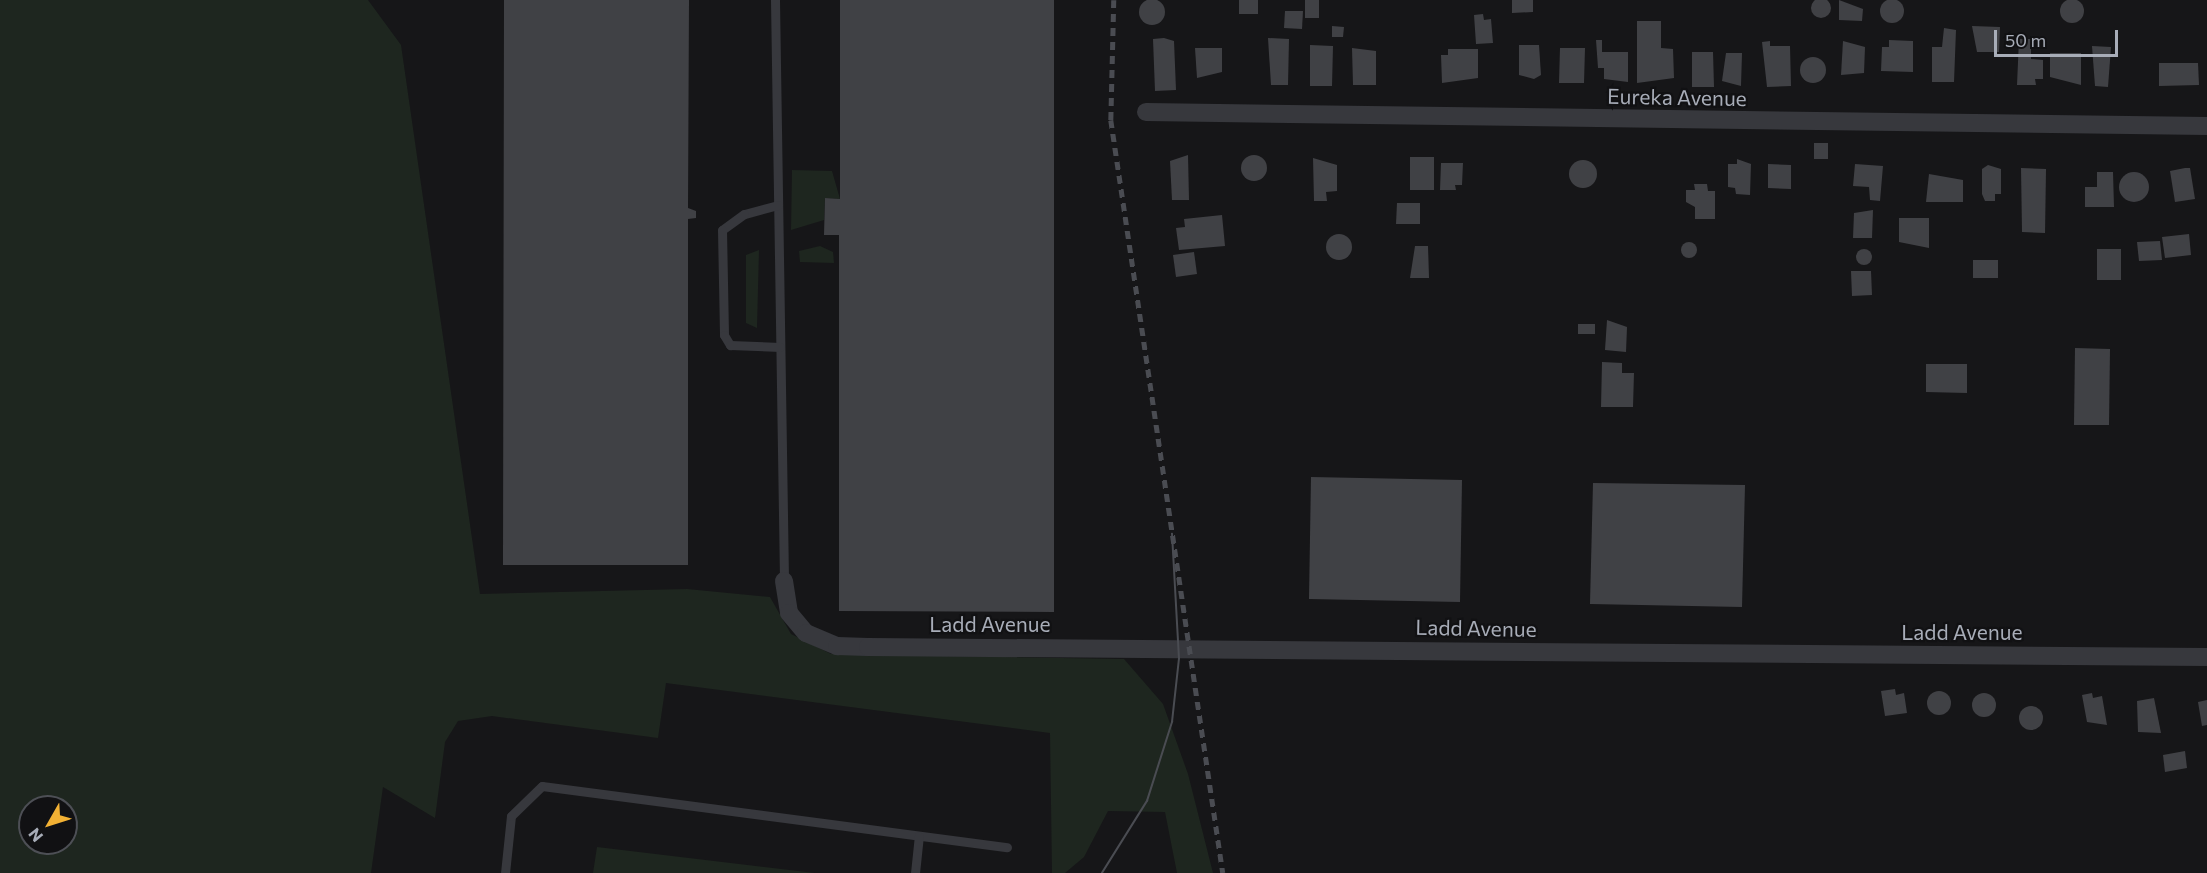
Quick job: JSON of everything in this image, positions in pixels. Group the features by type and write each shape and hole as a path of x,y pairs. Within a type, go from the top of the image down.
{"street":[{"name":"Eureka Avenue","path":"1146,112 2207,126"},
{"name":"Ladd Avenue","path":"784,581 789,613 806,633 837,646 2207,657"}],"lane":[{"path":"775,0 784,581"},
{"path":"778,205 727,222 723,277 724,336 730,345 780,347"},
{"path":"505,873 511,816 542,786 1007,847"},
{"path":"915,873 919,836"}],"shaded area":[{"path":"0,0 368,0 401,45 480,594 687,589 770,597 791,634 831,654 1124,659 1163,704 1188,774 1213,873 1177,873 1165,812 1108,811 1084,857 1065,873 1052,873 1050,733 666,683 658,738 492,716 458,721 445,742 435,818 383,787 371,873 0,873"},
{"path":"792,170 832,171 840,199 825,198 824,220 791,230"},
{"path":"820,246 833,252 834,263 800,262 799,251"},
{"path":"759,250 757,328 746,323 746,255"},
{"path":"597,847 815,873 593,873"}],"building":[{"path":"1817,-2 1825,-2 1831,4 1831,12 1825,18 1817,18 1811,12 1811,4"},
{"path":"1152,-1 1161,3 1165,12 1161,21 1152,25 1143,21 1139,12 1143,3"},
{"path":"1892,-1 1897,0 1903,6 1903,16 1897,22 1892,23 1887,22 1881,16 1880,11 1881,6 1887,0"},
{"path":"2072,-1 2077,0 2083,6 2083,16 2077,22 2072,23 2067,22 2061,16 2060,11 2061,6 2067,0"},
{"path":"504,0 689,0 688,208 696,211 696,218 688,219 688,565 503,565"},
{"path":"840,0 1054,0 1054,612 839,611 839,235 824,235 825,198 840,199"},
{"path":"1239,0 1258,0 1258,14 1239,14"},
{"path":"1305,0 1319,0 1319,18 1305,18"},
{"path":"1512,0 1533,0 1533,12 1512,13"},
{"path":"1839,0 1863,9 1862,21 1839,20"},
{"path":"1285,11 1303,11 1302,29 1284,28"},
{"path":"1483,14 1484,20 1491,19 1493,43 1476,44 1474,15"},
{"path":"1637,21 1661,21 1661,48 1673,49 1674,78 1637,83"},
{"path":"1332,26 1344,27 1343,37 1332,37"},
{"path":"1972,26 2000,27 1999,52 1977,52"},
{"path":"1944,28 1956,30 1954,82 1932,82 1932,47 1942,47"},
{"path":"1164,38 1174,41 1176,90 1155,91 1153,39"},
{"path":"1268,38 1289,39 1288,85 1271,85"},
{"path":"2019,39 2031,39 2031,59 2043,60 2043,79 2035,79 2036,85 2017,85"},
{"path":"1596,40 1602,40 1602,52 1628,52 1628,82 1604,79 1604,68 1598,68"},
{"path":"1889,40 1913,41 1913,72 1881,71 1882,47 1889,47"},
{"path":"1770,41 1770,46 1790,46 1791,86 1767,87 1762,42"},
{"path":"1843,41 1865,47 1864,73 1841,75"},
{"path":"1310,45 1333,46 1332,86 1310,86"},
{"path":"1519,45 1539,45 1541,75 1534,79 1519,75"},
{"path":"2092,46 2111,47 2108,87 2095,86"},
{"path":"1195,48 1222,48 1222,72 1197,78"},
{"path":"1352,48 1376,51 1376,85 1353,85"},
{"path":"1560,48 1585,48 1584,83 1559,83"},
{"path":"1448,49 1478,49 1478,78 1442,83 1441,55 1448,55"},
{"path":"1692,52 1713,52 1714,87 1692,87"},
{"path":"1726,53 1742,53 1741,86 1722,81"},
{"path":"2050,53 2081,53 2081,85 2050,77"},
{"path":"1813,57 1822,61 1826,70 1822,79 1813,83 1804,79 1800,70 1804,61"},
{"path":"2159,63 2198,63 2199,85 2159,86"},
{"path":"1814,143 1828,143 1828,159 1814,159"},
{"path":"1188,155 1189,200 1172,200 1170,161"},
{"path":"1254,155 1263,159 1267,168 1263,177 1254,181 1245,177 1241,168 1245,159"},
{"path":"1410,157 1434,157 1434,190 1410,190"},
{"path":"1313,158 1337,165 1337,191 1326,192 1327,201 1314,201"},
{"path":"1737,159 1751,164 1750,195 1736,194 1735,188 1728,187 1728,164 1737,164"},
{"path":"1583,160 1593,164 1597,174 1593,184 1583,188 1573,184 1569,174 1573,164"},
{"path":"1441,163 1463,163 1462,185 1455,185 1456,190 1440,190"},
{"path":"1768,164 1791,165 1791,189 1768,188"},
{"path":"1855,164 1883,166 1880,201 1870,200 1869,187 1853,186"},
{"path":"1988,165 2001,169 2001,194 1995,194 1995,201 1985,201 1982,194 1982,169"},
{"path":"2021,168 2046,169 2045,233 2022,232"},
{"path":"2190,168 2195,199 2175,202 2170,171"},
{"path":"2097,172 2113,172 2114,207 2085,207 2085,187 2097,187"},
{"path":"2134,172 2140,173 2148,181 2148,193 2140,201 2134,202 2128,201 2120,193 2119,187 2120,181 2128,173"},
{"path":"1929,174 1963,180 1963,202 1926,202"},
{"path":"1694,184 1707,184 1708,191 1715,191 1715,219 1695,219 1695,207 1686,202 1686,190 1695,190"},
{"path":"1397,203 1420,203 1420,224 1396,224"},
{"path":"1873,210 1872,238 1853,238 1854,213"},
{"path":"1222,215 1225,246 1179,250 1176,228 1185,227 1184,219"},
{"path":"1899,218 1929,218 1929,248 1899,242"},
{"path":"1339,234 1348,238 1352,247 1348,256 1339,260 1330,256 1326,247 1330,238"},
{"path":"2189,234 2191,255 2165,258 2162,237"},
{"path":"2160,241 2162,260 2139,261 2137,242"},
{"path":"1686,242 1692,242 1697,250 1695,256 1686,258 1681,253 1681,247"},
{"path":"1415,246 1428,246 1429,278 1410,278"},
{"path":"1864,249 1872,257 1864,265 1856,257"},
{"path":"2097,249 2121,249 2121,280 2097,280"},
{"path":"1194,252 1197,274 1176,277 1173,255"},
{"path":"1973,260 1998,260 1998,278 1973,278"},
{"path":"1851,271 1871,271 1872,295 1852,296"},
{"path":"1607,320 1627,327 1626,352 1605,350"},
{"path":"1578,324 1595,324 1595,334 1578,334"},
{"path":"2075,348 2110,349 2109,425 2074,425"},
{"path":"1602,362 1622,363 1622,373 1634,373 1633,407 1601,407"},
{"path":"1926,364 1967,364 1967,393 1926,392"},
{"path":"1311,477 1462,480 1460,602 1309,599"},
{"path":"1593,483 1745,485 1742,607 1590,604"},
{"path":"1895,689 1896,695 1904,693 1907,713 1885,716 1881,691"},
{"path":"1939,691 1947,695 1951,703 1947,711 1939,715 1931,711 1927,703 1931,695"},
{"path":"1984,693 1989,694 1995,700 1995,710 1989,716 1984,717 1979,716 1973,710 1972,705 1973,700 1979,694"},
{"path":"2092,693 2093,698 2102,696 2107,725 2087,722 2082,695"},
{"path":"2154,698 2161,733 2138,732 2137,701"},
{"path":"2207,700 2207,725 2202,726 2198,702"},
{"path":"2031,706 2039,710 2043,718 2039,726 2031,730 2023,726 2019,718 2023,710"},
{"path":"2185,751 2187,768 2165,772 2163,755"}],"tram line":[{"path":"1102,873 1147,801 1172,722 1179,659 1172,534"}],"railway":[{"path":"1114,0 1111,120 1223,873"}]}
